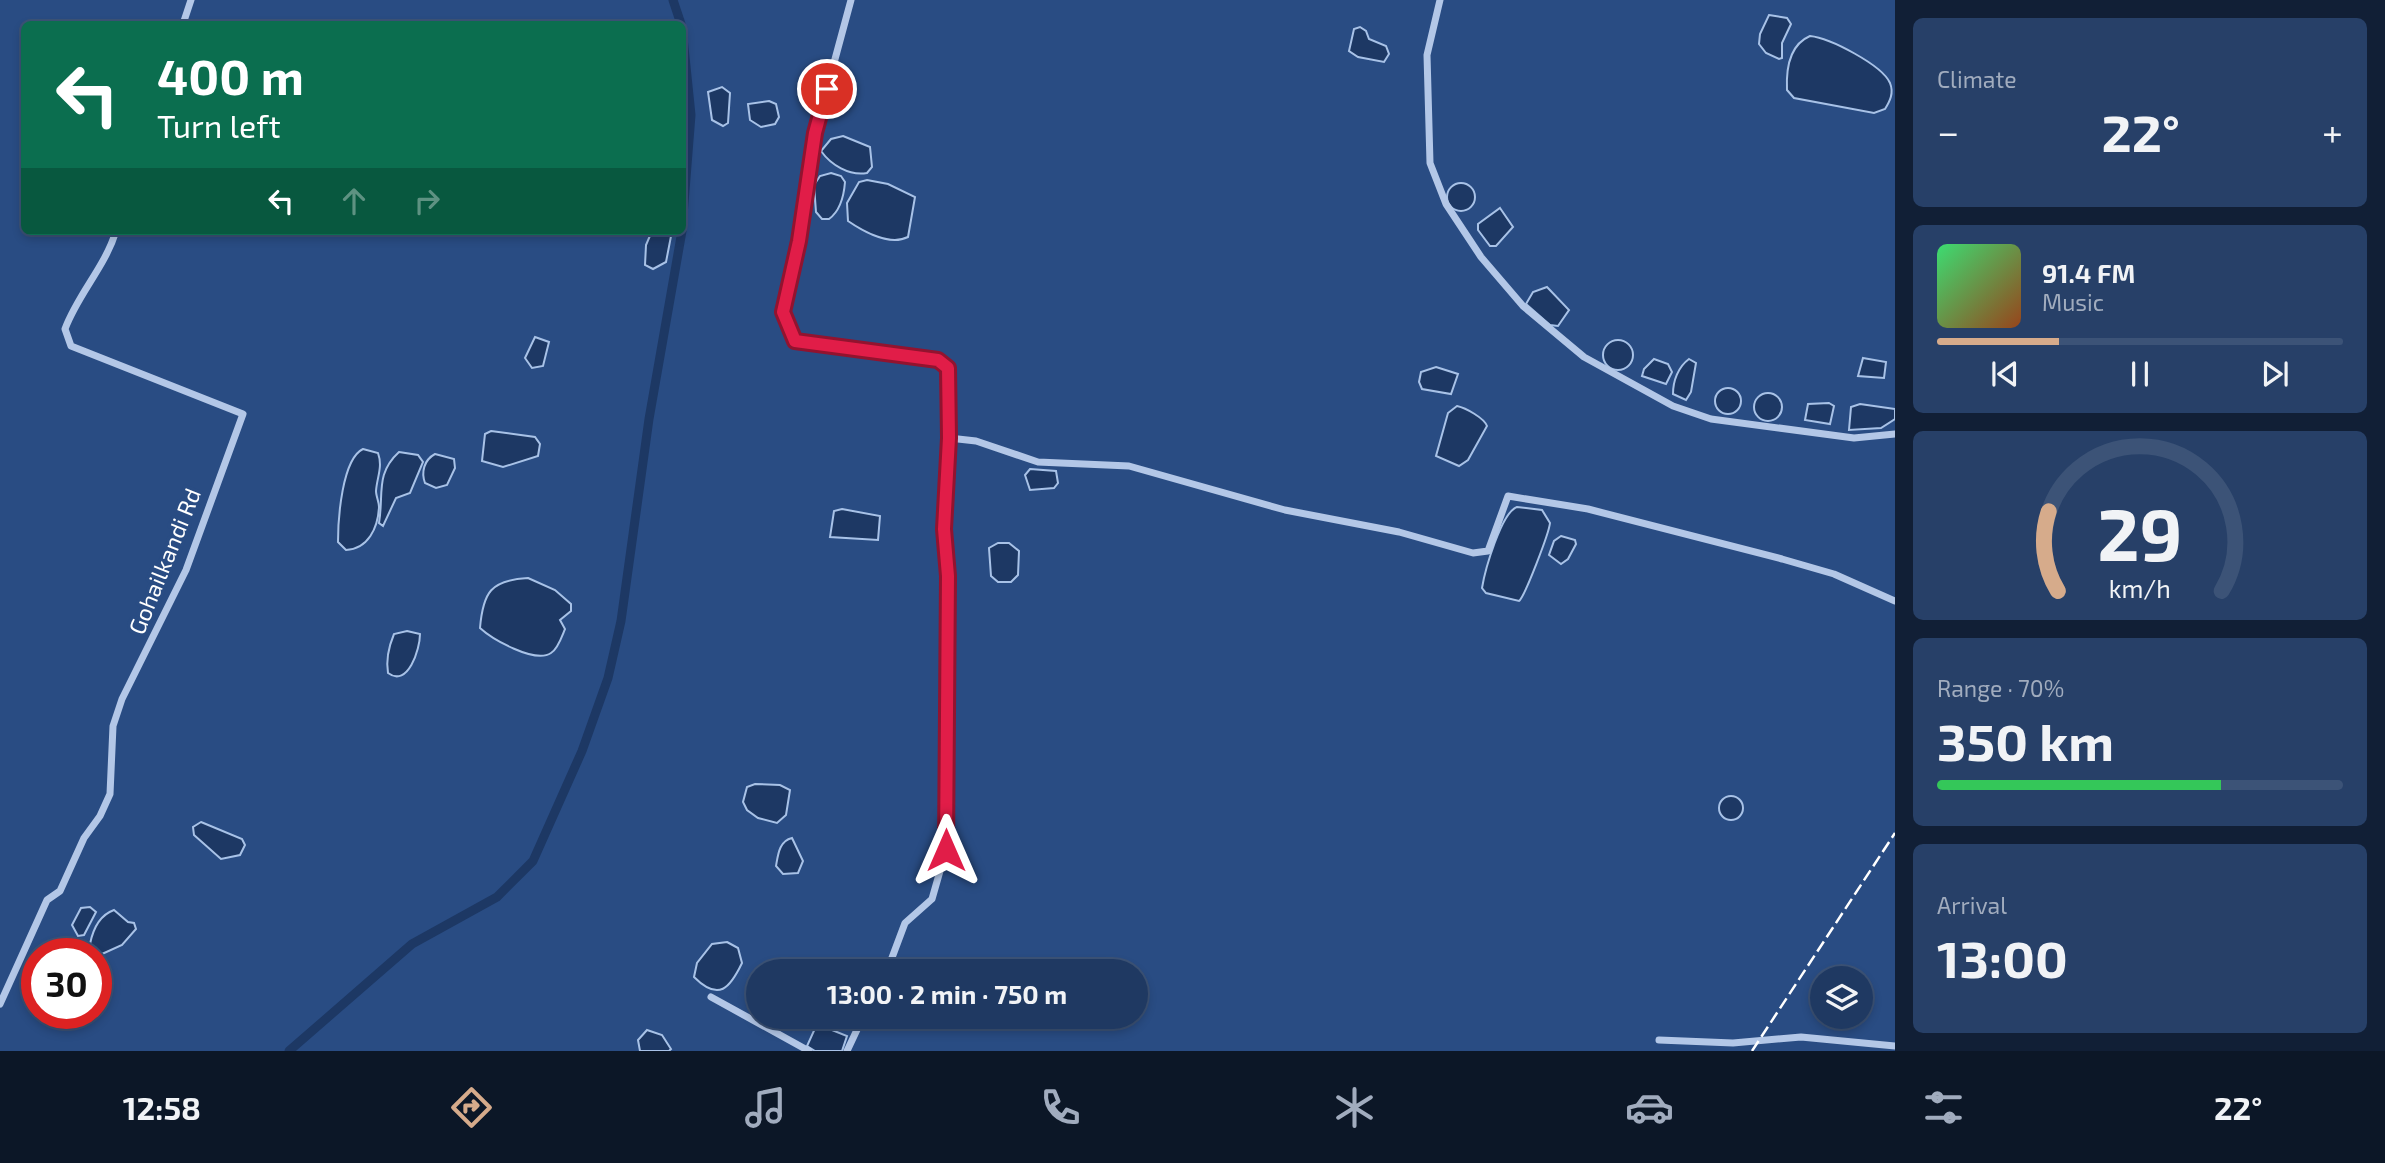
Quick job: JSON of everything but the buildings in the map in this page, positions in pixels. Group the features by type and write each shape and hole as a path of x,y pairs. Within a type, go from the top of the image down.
{"street":[{"path":"184,21 191,0"},
{"path":"850,0 815,133 799,241 783,312 795,341 938,360 947,364 949,438 944,529 948,576 946,850 932,899 905,923 892,959"},
{"path":"1440,0 1427,55 1430,163 1446,204 1481,257 1522,306 1584,357 1655,397 1711,419 1854,438 1895,434"},
{"name":"Gohailkandi Rd","path":"0,1004 47,900 60,891 84,838 100,816 110,794 110,756 116,717 186,570 243,414 71,346 65,330 71,313 100,269 114,235"},
{"path":"949,438 976,441 1038,462 1129,466 1284,510 1399,531 1473,553 1489,551 1508,496 1588,509 1834,574 1895,601"},
{"path":"711,997 809,1051"},
{"path":"847,1051 857,1029"},
{"path":"1660,1040 1733,1043 1801,1037 1895,1046"}],"water":[{"path":"1769,15 1787,18 1791,24 1782,43 1782,58 1779,59 1766,53 1759,44 1760,34"},
{"path":"1360,27 1366,31 1369,39 1386,46 1389,54 1384,62 1358,57 1349,51 1354,29"},
{"path":"1810,36 1830,42 1877,68 1890,83 1892,90 1885,109 1874,113 1794,98 1787,90 1790,58 1797,45"},
{"path":"722,87 730,93 728,123 723,126 712,120 708,92"},
{"path":"769,101 776,104 779,117 775,124 761,127 750,120 748,104"},
{"path":"843,136 870,147 872,167 867,173 854,173 841,168 821,151 831,139"},
{"path":"831,173 841,176 845,182 844,192 833,216 822,219 816,212 814,185 820,176"},
{"path":"867,180 888,184 915,197 908,237 885,239 848,221 847,203 859,182"},
{"path":"1461,183 1471,187 1475,197 1471,207 1461,211 1451,207 1447,197 1451,187"},
{"path":"1500,208 1513,227 1496,246 1490,246 1478,230 1478,224"},
{"path":"650,235 671,235 666,262 653,269 645,265 646,245"},
{"path":"1547,287 1569,310 1558,326 1550,325 1526,304 1533,292"},
{"path":"535,337 549,342 543,366 532,368 525,358"},
{"path":"1618,340 1624,341 1632,349 1632,361 1624,369 1618,370 1612,369 1604,361 1603,355 1604,349 1612,341"},
{"path":"1863,358 1886,362 1884,378 1858,376"},
{"path":"1654,359 1668,364 1672,372 1666,384 1642,376 1644,369"},
{"path":"1689,359 1696,363 1691,392 1686,400 1673,394 1673,389 1679,370"},
{"path":"1436,367 1458,374 1451,394 1422,389 1419,382 1421,372"},
{"path":"1728,388 1737,392 1741,401 1737,410 1728,414 1719,410 1715,401 1719,392"},
{"path":"1768,393 1778,397 1782,407 1778,417 1768,421 1758,417 1754,407 1758,397"},
{"path":"1829,403 1834,406 1830,424 1805,420 1808,404"},
{"path":"1860,404 1895,409 1895,419 1881,428 1849,430 1851,407"},
{"path":"1457,406 1474,414 1487,426 1468,460 1459,466 1436,456 1448,413"},
{"path":"491,431 535,437 540,444 538,456 503,467 482,461 485,434"},
{"path":"363,449 378,453 378,515 374,530 366,541 354,549 346,550 338,542 343,491 350,465"},
{"path":"399,452 418,455 423,462 410,493 396,498 383,526 379,523 383,476 391,460"},
{"path":"435,454 454,459 455,468 447,485 436,488 425,483 423,475 426,463"},
{"path":"1030,469 1056,471 1058,483 1054,488 1030,490 1025,475"},
{"path":"1517,507 1542,510 1550,523 1546,539 1519,601 1486,593 1482,588 1500,531 1511,511"},
{"path":"842,509 880,516 878,540 830,537 834,511"},
{"path":"1561,536 1575,540 1576,544 1568,559 1561,564 1549,555 1554,541"},
{"path":"998,543 1009,543 1019,551 1018,575 1011,582 998,582 991,576 989,548"},
{"path":"528,578 555,590 571,604 571,611 560,620 565,629 560,642 551,653 544,656 514,649 480,628 484,605 491,590 505,582"},
{"path":"407,631 420,634 418,649 407,671 395,676 388,673 391,643 394,634"},
{"path":"755,784 780,785 790,790 786,815 777,823 758,818 747,810 743,802 747,787"},
{"path":"1731,796 1740,799 1743,808 1740,817 1731,820 1722,817 1719,808 1722,799"},
{"path":"201,822 242,839 245,845 240,855 221,859 194,835 193,827"},
{"path":"792,838 803,861 798,873 783,874 776,866 779,853 784,842"},
{"path":"90,907 96,912 84,935 78,936 72,925 81,908"},
{"path":"114,910 128,922 134,923 136,929 122,945 112,950 112,938 91,938 101,919"},
{"path":"727,942 738,948 742,963 728,985 723,989 710,989 694,977 697,963 712,944"},
{"path":"815,1029 830,1029 847,1036 842,1051 815,1051 807,1046"},
{"path":"647,1030 662,1035 671,1049 640,1051 638,1040"}],"waterway":[{"path":"673,0 680,21"},
{"path":"686,67 691,115 686,178"},
{"path":"289,1051 412,944 497,897 533,861 582,751 608,678 621,621 649,419 681,235"}],"railway":[{"path":"1752,1051 1895,833"}],"route":[{"path":"827,89 815,133 799,241 783,312 795,341 938,360 947,364 949,438 944,529 948,576 946,850"}]}
